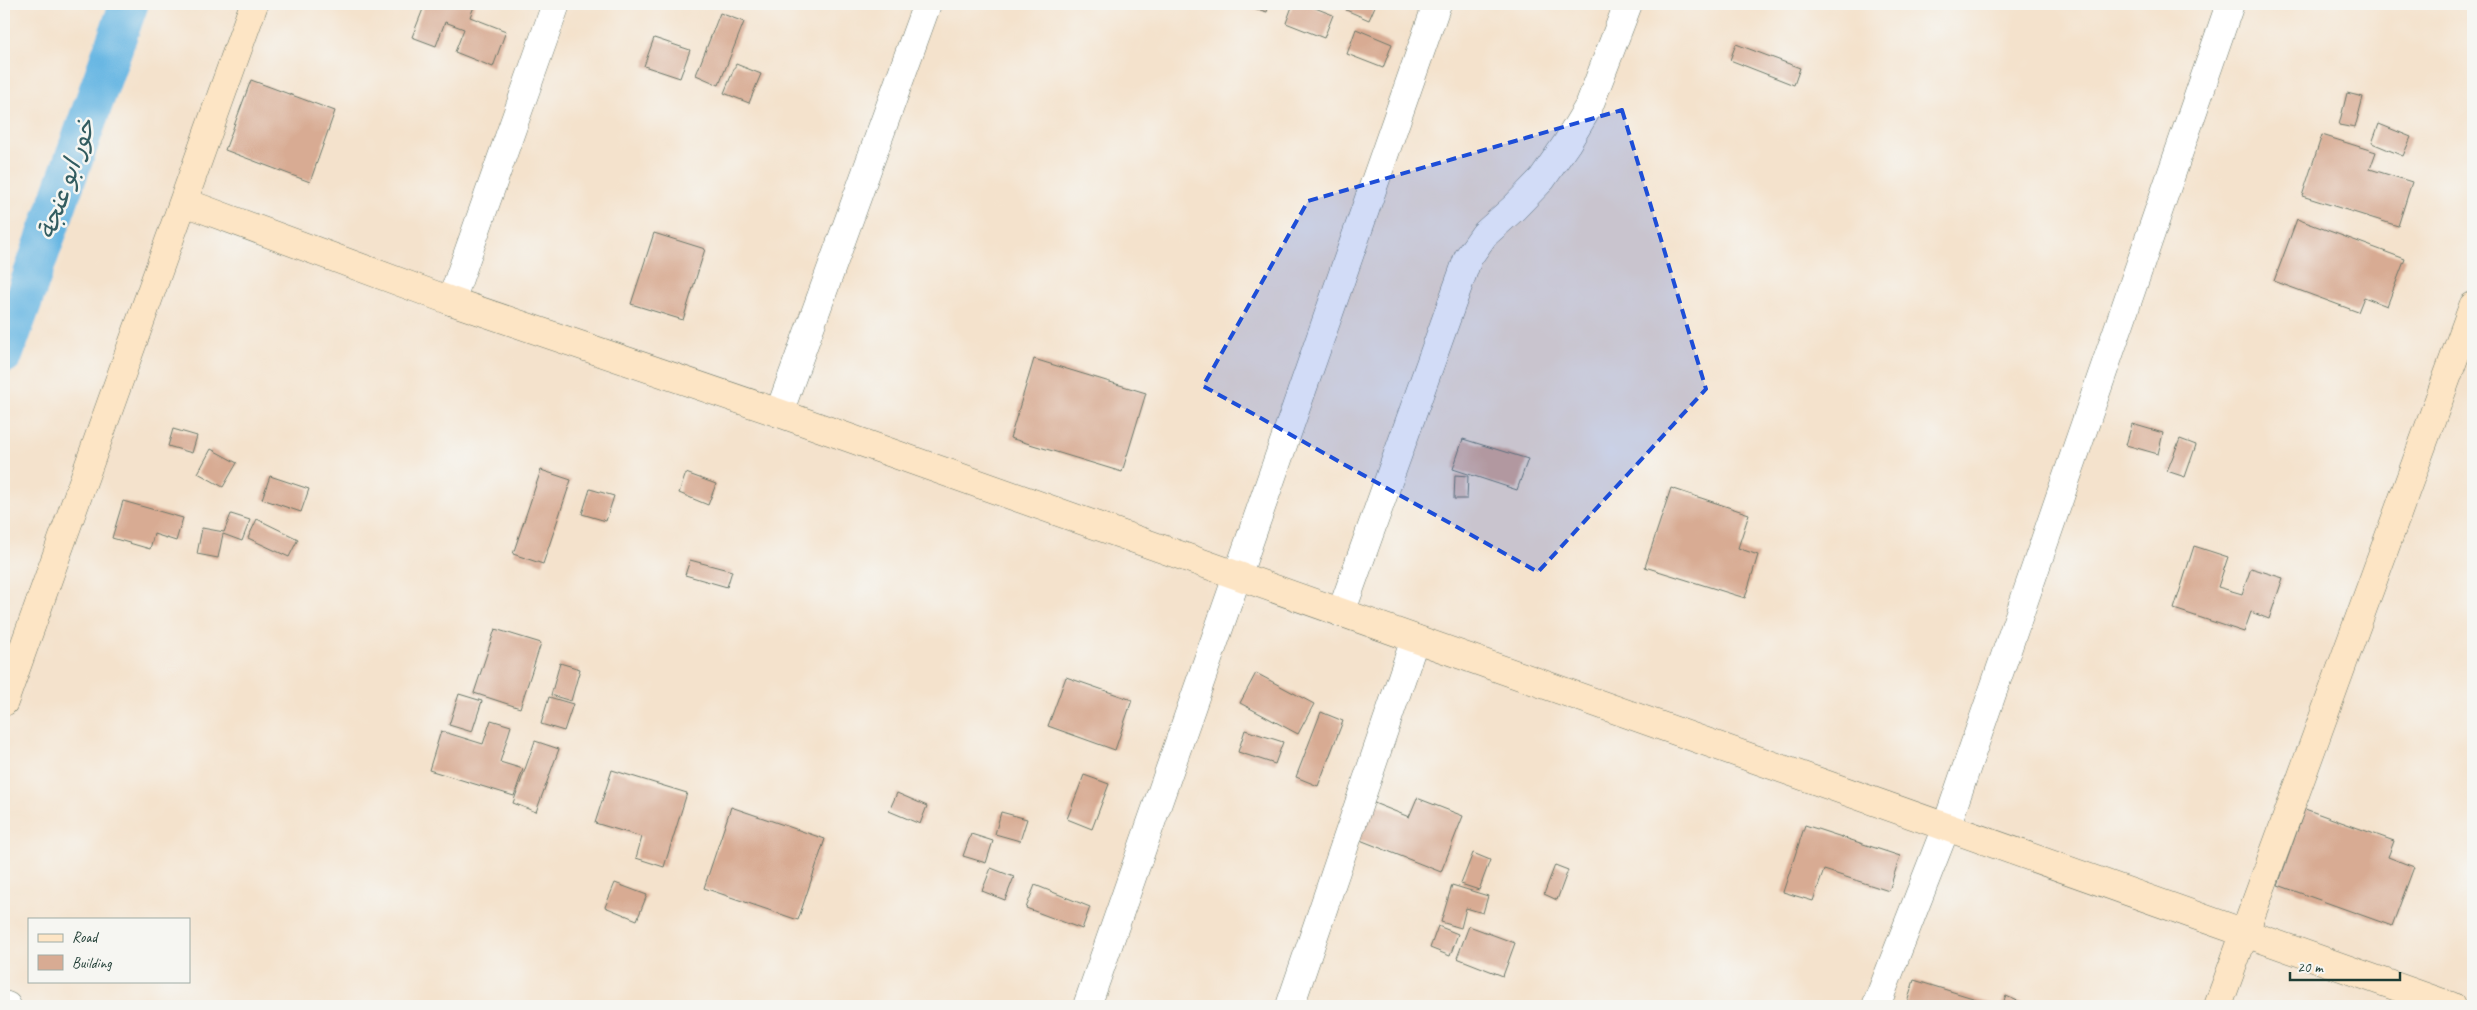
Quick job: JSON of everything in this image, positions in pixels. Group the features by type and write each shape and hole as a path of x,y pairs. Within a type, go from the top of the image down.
{"street":[{"path":"4,702 254,4"},
{"path":"450,301 556,4"},
{"path":"779,413 927,4"},
{"path":"1087,1006 1437,4"},
{"path":"1341,613 1468,258 1484,235 1542,179 1567,143 1589,106 1628,4"},
{"path":"1876,1006 1946,827 2230,4"},
{"path":"184,202 450,301 779,413 2450,1006"},
{"path":"2218,1006 2473,306"},
{"path":"1290,1006 1415,639"},
{"path":"4,1005 8,1006"}],"highlighted area":[{"path":"1622,110 1706,389 1538,572 1203,386 1308,201"}],"building":[{"path":"425,4 475,4 470,17 506,31 493,67 455,52 464,29 445,22 436,46 412,37"},
{"path":"1240,4 1269,4 1267,12"},
{"path":"1293,4 1305,4 1333,15 1324,38 1286,23"},
{"path":"1348,4 1376,4 1369,20 1346,10"},
{"path":"720,13 744,22 719,85 696,75"},
{"path":"1356,29 1392,44 1383,68 1347,54"},
{"path":"654,38 690,50 680,78 644,66"},
{"path":"1736,44 1800,68 1794,85 1730,60"},
{"path":"736,64 761,74 749,103 724,93"},
{"path":"251,80 335,111 310,182 225,150"},
{"path":"2347,93 2363,97 2355,128 2339,125"},
{"path":"2379,124 2411,137 2403,156 2372,143"},
{"path":"2322,135 2376,152 2370,169 2412,182 2398,226 2302,196"},
{"path":"2297,219 2405,259 2387,306 2364,297 2358,312 2274,281"},
{"path":"654,233 705,249 683,320 631,304"},
{"path":"1034,359 1146,393 1122,472 1010,438"},
{"path":"2132,424 2163,433 2158,454 2126,445"},
{"path":"173,429 197,436 192,453 168,446"},
{"path":"1463,439 1528,459 1517,490 1453,469"},
{"path":"2180,439 2196,445 2185,477 2167,471"},
{"path":"211,449 237,463 223,487 198,473"},
{"path":"541,470 571,480 543,564 513,554"},
{"path":"686,473 716,484 708,505 679,493"},
{"path":"1455,475 1468,476 1467,499 1454,499"},
{"path":"270,476 309,489 301,512 262,499"},
{"path":"1671,488 1749,514 1738,548 1758,555 1745,598 1645,567"},
{"path":"590,489 614,496 606,521 582,514"},
{"path":"123,501 183,518 176,541 154,534 150,549 112,538"},
{"path":"231,514 250,520 242,541 223,534 218,558 197,554 202,528 224,532"},
{"path":"257,519 298,539 289,557 248,538"},
{"path":"2194,546 2228,557 2218,587 2242,594 2251,568 2283,578 2269,619 2251,612 2244,632 2174,609"},
{"path":"690,560 732,571 727,587 685,575"},
{"path":"495,629 541,643 520,708 474,693"},
{"path":"560,663 580,669 571,701 551,695"},
{"path":"1256,673 1314,704 1298,734 1240,703"},
{"path":"1066,677 1132,700 1115,750 1048,726"},
{"path":"459,694 482,701 472,732 449,725"},
{"path":"549,697 573,704 564,731 541,724"},
{"path":"1321,712 1343,721 1318,786 1296,777"},
{"path":"491,720 511,726 500,762 523,769 514,796 429,770 441,731 483,744"},
{"path":"1245,730 1283,742 1275,764 1238,752"},
{"path":"535,741 559,749 536,812 513,803"},
{"path":"612,770 687,793 664,867 636,858 642,837 595,823"},
{"path":"1084,775 1109,784 1092,829 1067,819"},
{"path":"897,793 927,806 920,824 889,811"},
{"path":"1417,798 1463,816 1441,872 1355,838 1369,801 1409,817"},
{"path":"731,807 825,839 798,920 704,888"},
{"path":"2305,809 2394,841 2388,857 2414,867 2392,926 2278,885"},
{"path":"1001,812 1027,819 1020,841 995,834"},
{"path":"1805,825 1900,856 1889,891 1824,870 1813,901 1783,892"},
{"path":"971,834 993,841 986,863 963,856"},
{"path":"1473,853 1490,860 1479,890 1461,884"},
{"path":"1555,865 1568,870 1557,900 1544,894"},
{"path":"991,868 1014,877 1005,900 982,891"},
{"path":"615,883 647,895 637,920 605,907"},
{"path":"1035,885 1090,907 1082,929 1026,908"},
{"path":"1452,885 1488,896 1483,913 1466,908 1461,928 1441,922"},
{"path":"1438,926 1458,934 1450,956 1430,948"},
{"path":"1469,926 1515,943 1503,976 1457,958"},
{"path":"1914,980 1999,1006 1906,1006"},
{"path":"2006,996 2025,1004 2024,1006 2002,1006"}],"waterway":[{"name":"خور ابو عنجة","path":"4,354 129,4"}]}
